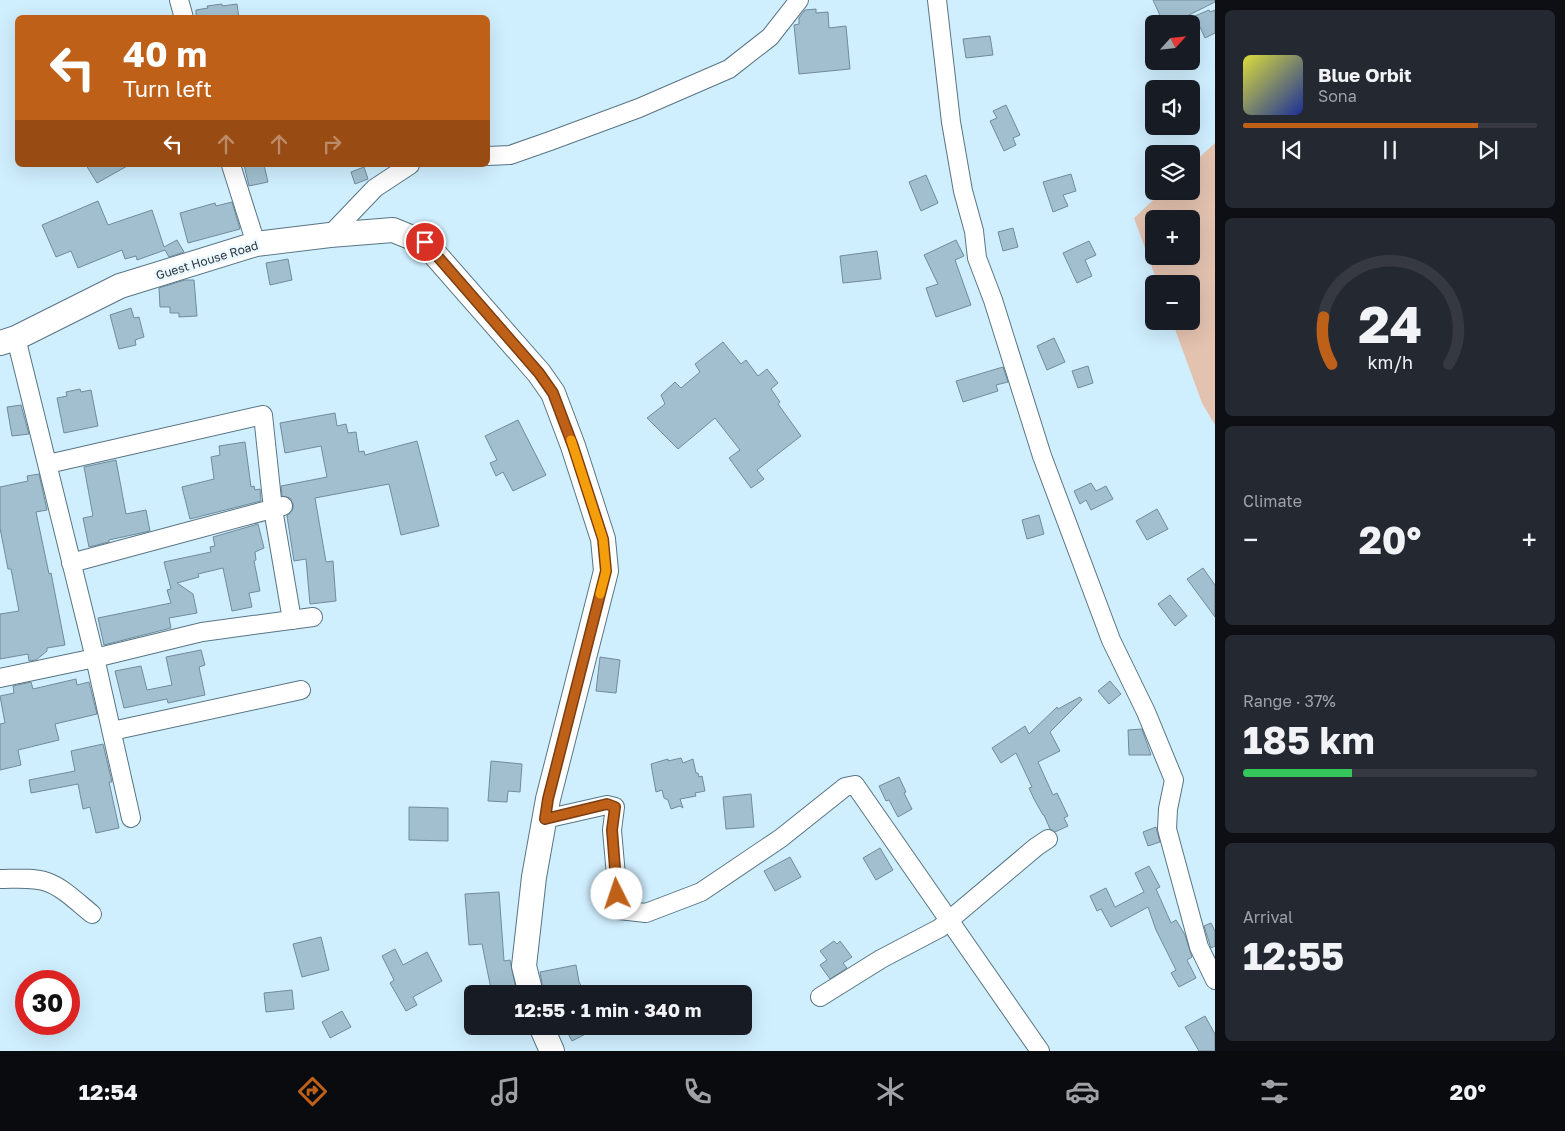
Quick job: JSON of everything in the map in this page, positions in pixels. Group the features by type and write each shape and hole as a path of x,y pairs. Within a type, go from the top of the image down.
{"main road":[{"name":"Guest House Road","path":"8,341 120,286 256,244 394,230 425,242 539,373 553,393 573,446 603,539 606,571 548,799 545,819"},
{"path":"529,985 524,966 534,878 545,819"},
{"path":"545,1035 552,1051"}],"street":[{"path":"179,0 183,15"},
{"path":"490,156 510,155 550,141 639,108 729,69 770,37 800,0"},
{"path":"937,0 951,122 962,191 974,231 977,258 993,300 1042,456 1111,640 1146,712 1174,780 1168,809 1167,830 1199,947 1215,980"},
{"path":"232,167 256,244"},
{"path":"330,235 375,188 407,167"},
{"path":"8,341 48,464 131,818"},
{"path":"48,464 263,415 278,507 292,620"},
{"path":"71,563 278,507"},
{"path":"0,678 95,658 202,632 313,618"},
{"path":"112,731 301,690"},
{"path":"545,819 607,804 615,807 612,830 618,910 646,913 701,892 781,838 845,787 855,785 1040,1051"},
{"path":"820,997 881,959 940,928 1048,839"},
{"path":"0,879 46,882 64,892 92,914"}],"shaded area":[{"path":"1215,143 1215,425 1202,403 1175,330 1200,330 1200,275 1155,275 1151,265 1200,265 1200,210 1145,210 1145,248 1134,218 1153,200 1200,200 1200,157"}],"building":[{"path":"1153,0 1215,0 1215,2 1189,15 1160,15"},
{"path":"237,4 239,15 196,15 196,10 208,8 207,6"},
{"path":"816,9 816,13 828,12 829,28 846,26 850,69 799,74 794,25 799,24 799,18 805,10"},
{"path":"1209,10 1210,12 1215,10 1215,33 1205,38 1200,27 1200,15 1197,15"},
{"path":"990,36 993,55 966,58 963,39"},
{"path":"1006,105 1020,135 1013,138 1016,145 1004,151 990,121 997,118 993,111"},
{"path":"87,167 125,167 97,183"},
{"path":"244,167 264,167 268,182 249,186"},
{"path":"364,167 368,179 355,184 351,172"},
{"path":"1071,174 1076,191 1063,195 1068,206 1053,212 1043,182"},
{"path":"926,175 938,203 921,211 909,182"},
{"path":"98,201 108,225 152,210 164,247 177,240 184,252 169,257 165,250 137,260 136,256 125,259 122,250 78,268 71,251 56,257 42,225"},
{"path":"232,202 240,229 188,243 180,213 215,203 216,206"},
{"path":"1013,228 1018,247 1003,251 998,232"},
{"path":"956,240 964,256 955,260 971,305 936,317 926,288 938,284 924,255"},
{"path":"1089,241 1096,255 1085,260 1092,276 1077,283 1063,253"},
{"path":"877,251 881,279 843,283 840,256"},
{"path":"288,259 292,280 270,285 266,263"},
{"path":"185,280 194,280 197,316 179,317 179,313 170,313 170,307 160,307 159,288"},
{"path":"131,308 134,318 139,317 144,337 135,340 136,345 119,349 110,315"},
{"path":"1054,338 1065,362 1047,370 1037,346"},
{"path":"723,342 741,364 746,360 758,376 767,369 778,383 771,389 780,402 778,404 801,436 757,470 764,479 751,488 729,458 740,450 715,418 678,449 647,418 665,404 661,395 675,382 681,388 700,372 695,364"},
{"path":"1088,366 1093,383 1078,388 1072,371"},
{"path":"1003,367 1008,382 996,385 998,391 963,402 956,381"},
{"path":"80,389 81,392 91,390 98,426 64,433 57,398 67,396 66,392"},
{"path":"21,405 29,434 12,436 7,407"},
{"path":"335,413 337,426 346,424 348,433 356,432 359,452 364,451 365,455 417,441 439,526 401,535 389,484 315,498 326,562 333,561 336,601 310,604 306,559 294,561 287,516 293,509 293,504 290,498 282,496 281,486 327,477 321,446 285,453 280,423"},
{"path":"518,420 546,475 513,491 503,472 496,476 490,463 497,460 485,436"},
{"path":"245,442 251,487 254,486 255,490 260,489 261,501 190,519 182,487 214,479 211,457 220,455 219,446"},
{"path":"116,460 126,514 146,510 150,531 109,540 109,542 89,547 83,518 93,516 84,467"},
{"path":"39,474 47,510 36,512 49,574 51,573 65,645 47,648 47,651 36,660 29,661 28,654 0,659 0,614 19,611 11,569 8,569 0,528 0,487 28,481 27,476"},
{"path":"1091,483 1096,491 1106,486 1113,499 1091,510 1086,500 1080,504 1074,491"},
{"path":"1157,509 1168,529 1147,540 1136,521"},
{"path":"1039,515 1044,534 1027,539 1022,520"},
{"path":"258,524 264,548 255,552 256,560 254,561 260,591 249,593 252,607 232,611 223,568 198,574 199,577 177,583 193,594 197,613 169,618 171,628 104,645 98,618 171,603 167,590 171,589 164,562 211,552 210,547 215,546 213,537"},
{"path":"1203,568 1215,585 1215,617 1187,579"},
{"path":"1170,595 1187,616 1175,626 1158,604"},
{"path":"201,650 205,665 199,667 205,695 168,703 167,699 124,708 115,671 141,666 147,690 172,685 166,657"},
{"path":"600,657 620,660 616,693 596,691"},
{"path":"76,679 77,685 89,682 97,714 55,724 59,740 18,750 21,765 0,770 0,724 5,723 0,696 14,693 13,686 31,682 33,689"},
{"path":"1110,681 1121,694 1109,704 1098,691"},
{"path":"1080,697 1082,700 1050,732 1060,751 1038,762 1053,795 1057,793 1068,816 1064,818 1068,826 1055,832 1050,829 1034,799 1029,788 1032,787 1016,753 1001,763 992,748 1025,726 1029,734 1057,707 1058,709"},
{"path":"1142,729 1151,755 1129,755 1128,730"},
{"path":"103,744 112,782 109,782 119,828 96,833 90,807 83,809 78,784 31,793 29,780 75,771 71,751"},
{"path":"681,758 683,763 693,759 696,773 698,773 699,777 702,776 705,791 695,793 696,796 680,799 683,808 680,806 671,809 668,800 664,798 662,790 656,792 651,764 668,759 668,761"},
{"path":"491,761 522,764 520,792 508,791 507,802 488,801"},
{"path":"899,777 912,809 898,817 889,800 886,801 879,786"},
{"path":"751,794 754,827 726,829 723,797"},
{"path":"409,807 448,808 448,841 409,840"},
{"path":"1156,827 1160,842 1148,846 1143,832"},
{"path":"880,848 893,870 876,880 863,858"},
{"path":"790,857 801,877 775,891 764,871"},
{"path":"1149,866 1160,887 1156,889 1171,923 1176,920 1185,935 1192,957 1187,960 1196,978 1179,987 1171,973 1176,970 1156,930 1148,907 1111,927 1101,909 1097,911 1090,896 1106,888 1115,907 1144,892 1135,873"},
{"path":"499,892 504,961 510,960 515,985 490,985 482,944 469,945 465,894"},
{"path":"1211,923 1215,931 1215,946 1211,948 1204,926"},
{"path":"321,937 329,970 302,977 293,944"},
{"path":"834,941 837,944 840,941 852,957 843,963 847,968 830,979 820,965 827,960 820,951"},
{"path":"395,949 403,965 427,952 442,981 413,997 417,1005 406,1011 390,983 394,980 382,956"},
{"path":"576,965 581,985 542,985 540,972"},
{"path":"292,990 294,1009 266,1012 264,993"},
{"path":"342,1011 351,1027 330,1038 322,1022"},
{"path":"1205,1016 1215,1034 1215,1051 1199,1051 1185,1027"},
{"path":"569,1035 584,1035 572,1041"}],"slow traffic":[{"path":"571,440 603,539 606,571 600,594"}],"route":[{"path":"425,242 539,373 553,393 573,446 603,539 606,571 548,799 545,819 607,804 615,807 612,830 617,894"}]}
